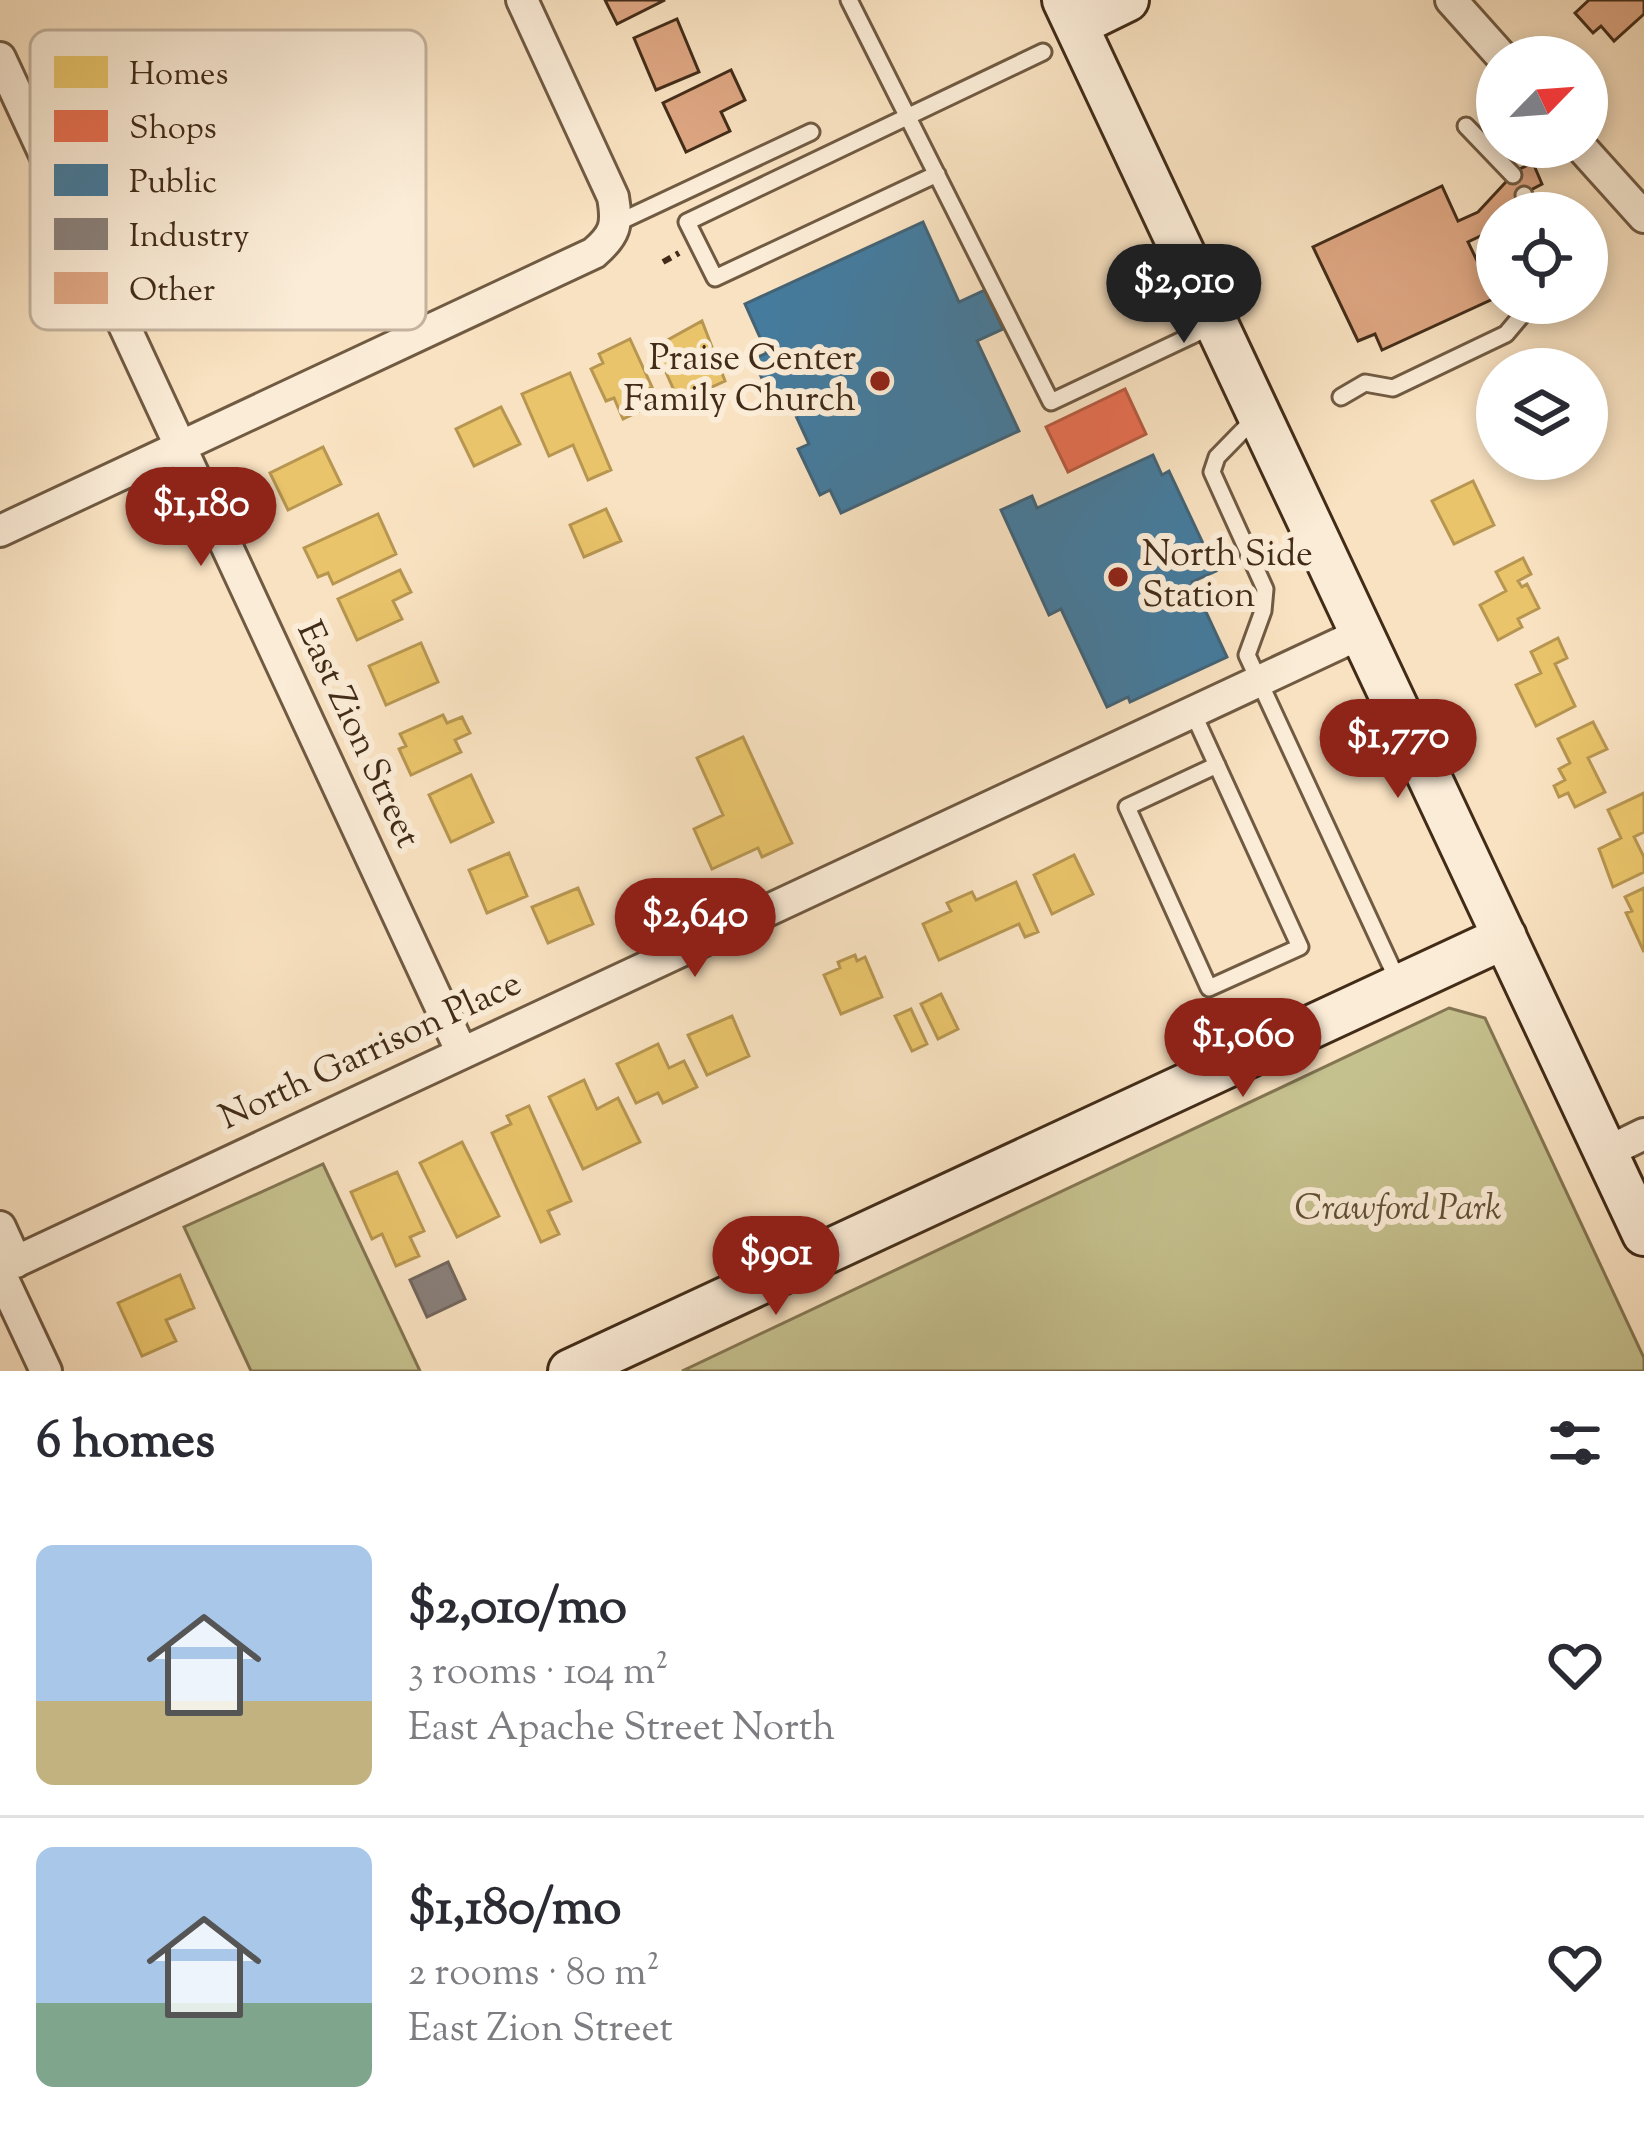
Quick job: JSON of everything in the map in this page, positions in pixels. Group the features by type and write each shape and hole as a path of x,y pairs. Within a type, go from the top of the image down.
{"main road":[{"path":"1127,0 1070,12 1504,937 1625,1143 1644,1234"},
{"path":"571,1371 1504,937"}],"street":[{"path":"0,531 594,253 611,238 617,223 614,197 522,0"},
{"path":"1451,0 1483,36"},
{"name":"East Zion Street","path":"0,58 30,123"},
{"path":"1600,168 1644,218"},
{"name":"East Zion Street","path":"126,330 462,1053"},
{"name":"North Garrison Place","path":"5,1268 1362,633"},
{"path":"0,1227 5,1268 46,1371"}],"lane":[{"path":"849,0 1051,402 1216,324"},
{"path":"937,174 715,278 687,222 1043,52"},
{"path":"1466,125 1513,175"},
{"path":"617,223 811,132"},
{"path":"1341,397 1365,383 1393,388 1506,334 1514,324"},
{"path":"1259,413 1217,457 1212,472 1265,589 1263,611 1247,655 1400,986"},
{"path":"1193,713 1300,947 1209,988 1127,807 1217,766"}],"green space":[{"name":"Crawford Park","path":"1449,1008 1485,1018 1644,1358 1644,1371 682,1371"},
{"path":"323,1164 420,1371 251,1371 184,1227"}],"building: Homes":[{"path":"702,321 725,381 679,402 655,347"},
{"path":"630,339 652,387 635,395 642,410 623,419 614,398 606,401 591,369 603,363 599,354"},
{"path":"570,373 611,470 588,480 573,445 549,456 522,394"},
{"path":"501,407 520,444 474,466 456,429"},
{"path":"323,447 341,484 288,510 270,473"},
{"path":"1473,481 1494,525 1454,544 1432,501"},
{"path":"606,509 621,541 584,557 570,525"},
{"path":"378,514 396,554 333,584 328,573 318,577 304,548"},
{"path":"1523,558 1531,574 1518,581 1522,587 1527,584 1539,608 1518,619 1522,627 1498,640 1480,605 1506,591 1496,572"},
{"path":"400,570 411,592 393,601 402,619 357,640 338,599"},
{"path":"1558,638 1567,658 1555,664 1575,706 1536,726 1516,685 1541,673 1531,652"},
{"path":"421,643 438,682 386,705 369,666"},
{"path":"443,715 447,723 462,717 470,733 455,740 461,752 411,775 399,749 406,746 400,734"},
{"path":"1593,722 1607,749 1588,758 1605,792 1575,807 1568,793 1559,797 1554,786 1565,780 1559,769 1570,763 1558,739"},
{"path":"743,737 792,843 762,857 758,848 712,869 694,829 723,815 697,758"},
{"path":"471,775 493,822 451,842 429,795"},
{"path":"1644,793 1644,832 1634,837 1644,857 1644,872 1613,887 1599,849 1621,838 1608,810"},
{"path":"509,853 527,896 487,913 469,870"},
{"path":"1074,855 1093,894 1052,914 1034,875"},
{"path":"1016,882 1038,932 1025,937 1019,924 939,960 923,924 951,911 947,903 972,892 976,900"},
{"path":"578,888 593,924 548,943 532,907"},
{"path":"1644,888 1644,952 1626,913 1632,911 1625,897"},
{"path":"855,955 857,961 865,957 882,997 841,1014 824,975"},
{"path":"941,994 958,1029 938,1039 921,1004"},
{"path":"911,1009 927,1044 912,1051 895,1016"},
{"path":"732,1016 749,1056 707,1075 688,1035"},
{"path":"658,1044 669,1068 684,1061 697,1087 663,1103 658,1093 636,1103 617,1064"},
{"path":"584,1080 597,1109 618,1098 640,1142 583,1169 549,1097"},
{"path":"529,1106 571,1201 548,1211 559,1234 541,1242 492,1133 511,1124 507,1116"},
{"path":"462,1142 499,1216 457,1237 420,1163"},
{"path":"397,1172 424,1231 410,1237 419,1256 396,1266 382,1234 372,1239 351,1192"},
{"path":"180,1275 194,1308 166,1320 176,1341 142,1356 118,1303"}],"building: Shops":[{"path":"1125,389 1146,434 1068,472 1046,427"}],"building: Public":[{"name":"Praise Center Family Church","path":"923,222 959,302 985,290 1003,329 977,341 1019,431 841,513 830,490 820,495 798,449 809,444 790,403 776,409 753,359 767,353 745,304"},
{"name":"North Side Station","path":"1153,455 1162,475 1169,471 1216,571 1192,582 1227,657 1130,702 1128,697 1107,707 1061,609 1049,615 1001,510 1032,496 1037,508"}],"building: Industry":[{"path":"448,1262 465,1299 427,1317 410,1280"}],"building: Other":[{"path":"605,0 665,0 617,24"},
{"path":"1589,0 1644,0 1644,14 1614,41 1601,26 1593,33 1575,13"},
{"path":"677,19 699,72 656,90 634,38"},
{"path":"731,70 745,100 721,112 730,131 686,152 663,103"},
{"path":"1535,168 1542,184 1527,192 1497,192 1517,170"},
{"path":"1442,186 1458,221 1476,213 1476,238 1468,242 1476,259 1476,307 1382,350 1375,334 1358,341 1313,247"}],"place":[{"name":"Praise Center Family Church","path":"880,381"},
{"name":"North Side Station","path":"1118,577"}]}
